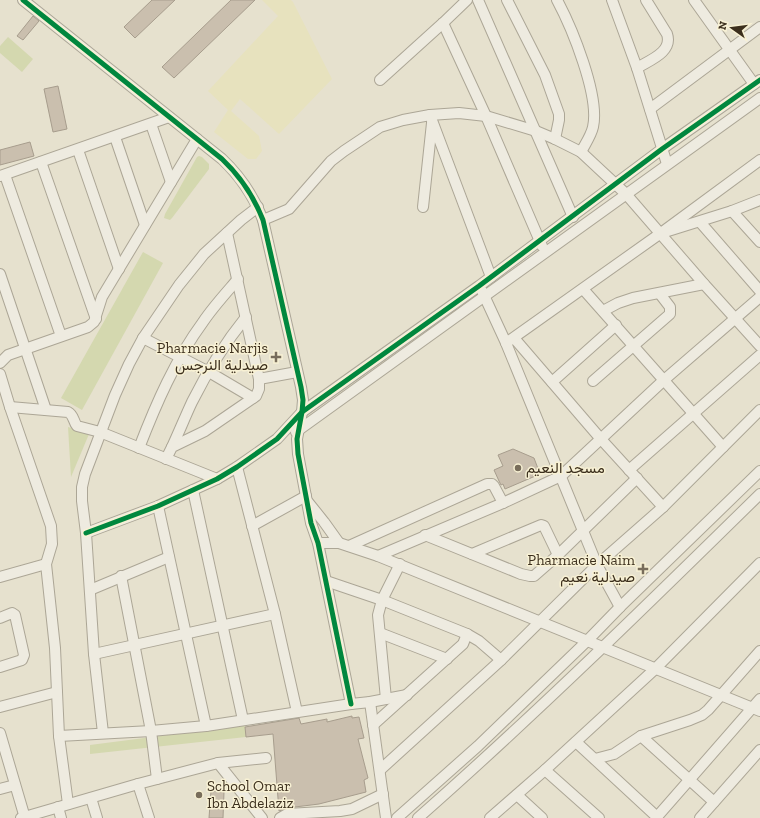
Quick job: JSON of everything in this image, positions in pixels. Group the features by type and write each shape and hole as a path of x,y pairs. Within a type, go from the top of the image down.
{"street":[{"path":"23,0 197,139 232,169 258,207 263,220 303,400 298,432 298,454 311,523 318,543 351,704"},
{"path":"380,80 467,0"},
{"path":"478,0 573,217"},
{"path":"507,0 545,75 559,114 555,139"},
{"path":"557,0 568,21 578,48 594,110 593,126 581,152"},
{"path":"612,0 637,68 666,164"},
{"path":"637,68 665,50 669,39 646,0"},
{"path":"86,533 158,506 217,479 237,468 277,439 302,412 540,242 662,149 757,82 729,50 694,0"},
{"path":"443,23 486,116 545,254"},
{"path":"650,109 760,28"},
{"path":"277,439 298,432 545,254 666,164 760,98"},
{"path":"263,220 289,209 331,161 380,127 402,120 431,118 459,113 486,116 555,139 581,152 626,194 760,346"},
{"path":"61,336 3,176 169,117"},
{"path":"423,207 431,118"},
{"path":"431,118 491,276"},
{"path":"151,124 171,182"},
{"path":"115,137 145,225"},
{"path":"0,363 8,355 88,327 94,322 102,297 197,139"},
{"path":"78,150 119,269"},
{"path":"510,341 760,160"},
{"path":"42,162 96,319"},
{"path":"661,233 700,222 760,200"},
{"path":"103,733 94,654 86,533 82,501 82,487 85,474 100,432 126,370 143,338 179,285 204,254 227,232 258,207"},
{"path":"732,211 760,242"},
{"path":"700,222 760,291"},
{"path":"172,447 205,431 256,396 259,389 259,379 227,232"},
{"path":"0,274 2,289 46,410"},
{"path":"139,448 162,393 181,357 202,323 238,279"},
{"path":"603,311 618,303 633,298 660,294 704,284"},
{"path":"479,286 510,341 561,476 597,565 620,607"},
{"path":"583,289 723,446"},
{"path":"594,381 633,345 670,314 670,307 660,294"},
{"path":"378,556 503,503 561,476 600,438 664,380 760,297"},
{"path":"166,458 192,401 228,340 246,317"},
{"path":"552,382 616,325"},
{"path":"143,338 209,372 253,398"},
{"path":"510,341 552,382 600,438 663,507"},
{"path":"426,535 530,576 539,573 584,531 633,474 694,414 760,356"},
{"path":"259,379 297,372"},
{"path":"0,374 51,526 52,544 46,564 55,648 59,736 68,804"},
{"path":"10,407 68,412 71,414 77,426 100,432 217,479"},
{"path":"380,770 501,660 597,565 663,507 760,410"},
{"path":"237,468 275,614 297,712"},
{"path":"397,818 478,746 760,471"},
{"path":"349,546 487,484 492,484 494,486 503,503"},
{"path":"194,490 243,720"},
{"path":"418,818 488,756 603,648 760,494"},
{"path":"252,526 307,499"},
{"path":"307,499 339,543"},
{"path":"158,506 206,726"},
{"path":"472,554 542,525 544,526 558,555"},
{"path":"318,543 339,543 400,564 603,648 756,709"},
{"path":"90,590 169,557"},
{"path":"490,818 545,770 655,669 760,563"},
{"path":"0,577 46,564"},
{"path":"386,699 378,615 382,600 400,564"},
{"path":"121,576 151,731 157,779"},
{"path":"326,581 382,600 467,634 479,641 501,660"},
{"path":"0,618 12,613 15,615 24,655 22,660 0,667"},
{"path":"94,654 275,614"},
{"path":"380,633 447,659"},
{"path":"373,725 463,644 467,634"},
{"path":"595,759 614,754 641,736 702,715 760,651"},
{"path":"0,707 57,692"},
{"path":"59,736 151,731 206,726 370,702 407,695"},
{"path":"576,742 656,817 756,709 760,699"},
{"path":"370,702 386,818"},
{"path":"0,733 2,750 15,784 24,818 138,784 218,763 266,758"},
{"path":"641,736 714,802"},
{"path":"700,818 760,750"},
{"path":"218,763 262,818"},
{"path":"545,770 597,817"},
{"path":"0,789 15,784"},
{"path":"138,784 149,818"},
{"path":"280,818 287,814 316,816 340,812 383,794"},
{"path":"517,795 535,816"},
{"path":"91,798 97,818"},
{"path":"58,807 61,818"}],"shaded area":[{"path":"262,0 291,0 293,2 332,79 279,134 240,99 231,111 259,136 262,151 256,159 248,159 214,132 228,110 208,91 278,16"}],"green space":[{"path":"8,37 33,59 22,72 0,53 0,46"},
{"path":"199,156 209,164 209,169 172,218 170,220 164,218 197,157"},
{"path":"143,252 163,263 82,410 61,398"},
{"path":"68,427 89,434 71,477"},
{"path":"245,725 246,737 90,754 90,745"}],"building":[{"path":"152,0 175,0 135,38 124,27"},
{"path":"231,0 255,0 174,78 162,67"},
{"path":"33,16 39,21 23,40 17,36"},
{"path":"58,86 67,129 53,132 44,89"},
{"path":"30,142 34,156 0,165 0,150"},
{"name":"مسجد النعيم","path":"513,449 534,458 540,474 505,489 503,484 501,485 494,470 503,466 498,455"},
{"path":"352,716 352,718 359,717 364,738 358,739 368,778 364,780 366,792 319,804 287,808 279,811 273,734 246,737 245,727 299,718 301,724 327,719 327,722"},
{"path":"211,791 224,792 223,818 209,818"}],"cycle path":[{"path":"23,0 222,159 241,180 259,211 263,220 301,387 303,400 297,439 298,454 311,523 318,543 351,704"},
{"path":"86,533 158,506 217,479 237,467 277,439 302,412 479,286 662,149 760,80"}],"place":[{"name":"Pharmacie Narjis صيدلية النرجس","path":"276,357"},
{"name":"مسجد النعيم","path":"518,468"},
{"name":"Pharmacie Naim صيدلية نعيم","path":"643,569"},
{"name":"School Omar Ibn Abdelaziz","path":"199,795"}]}
